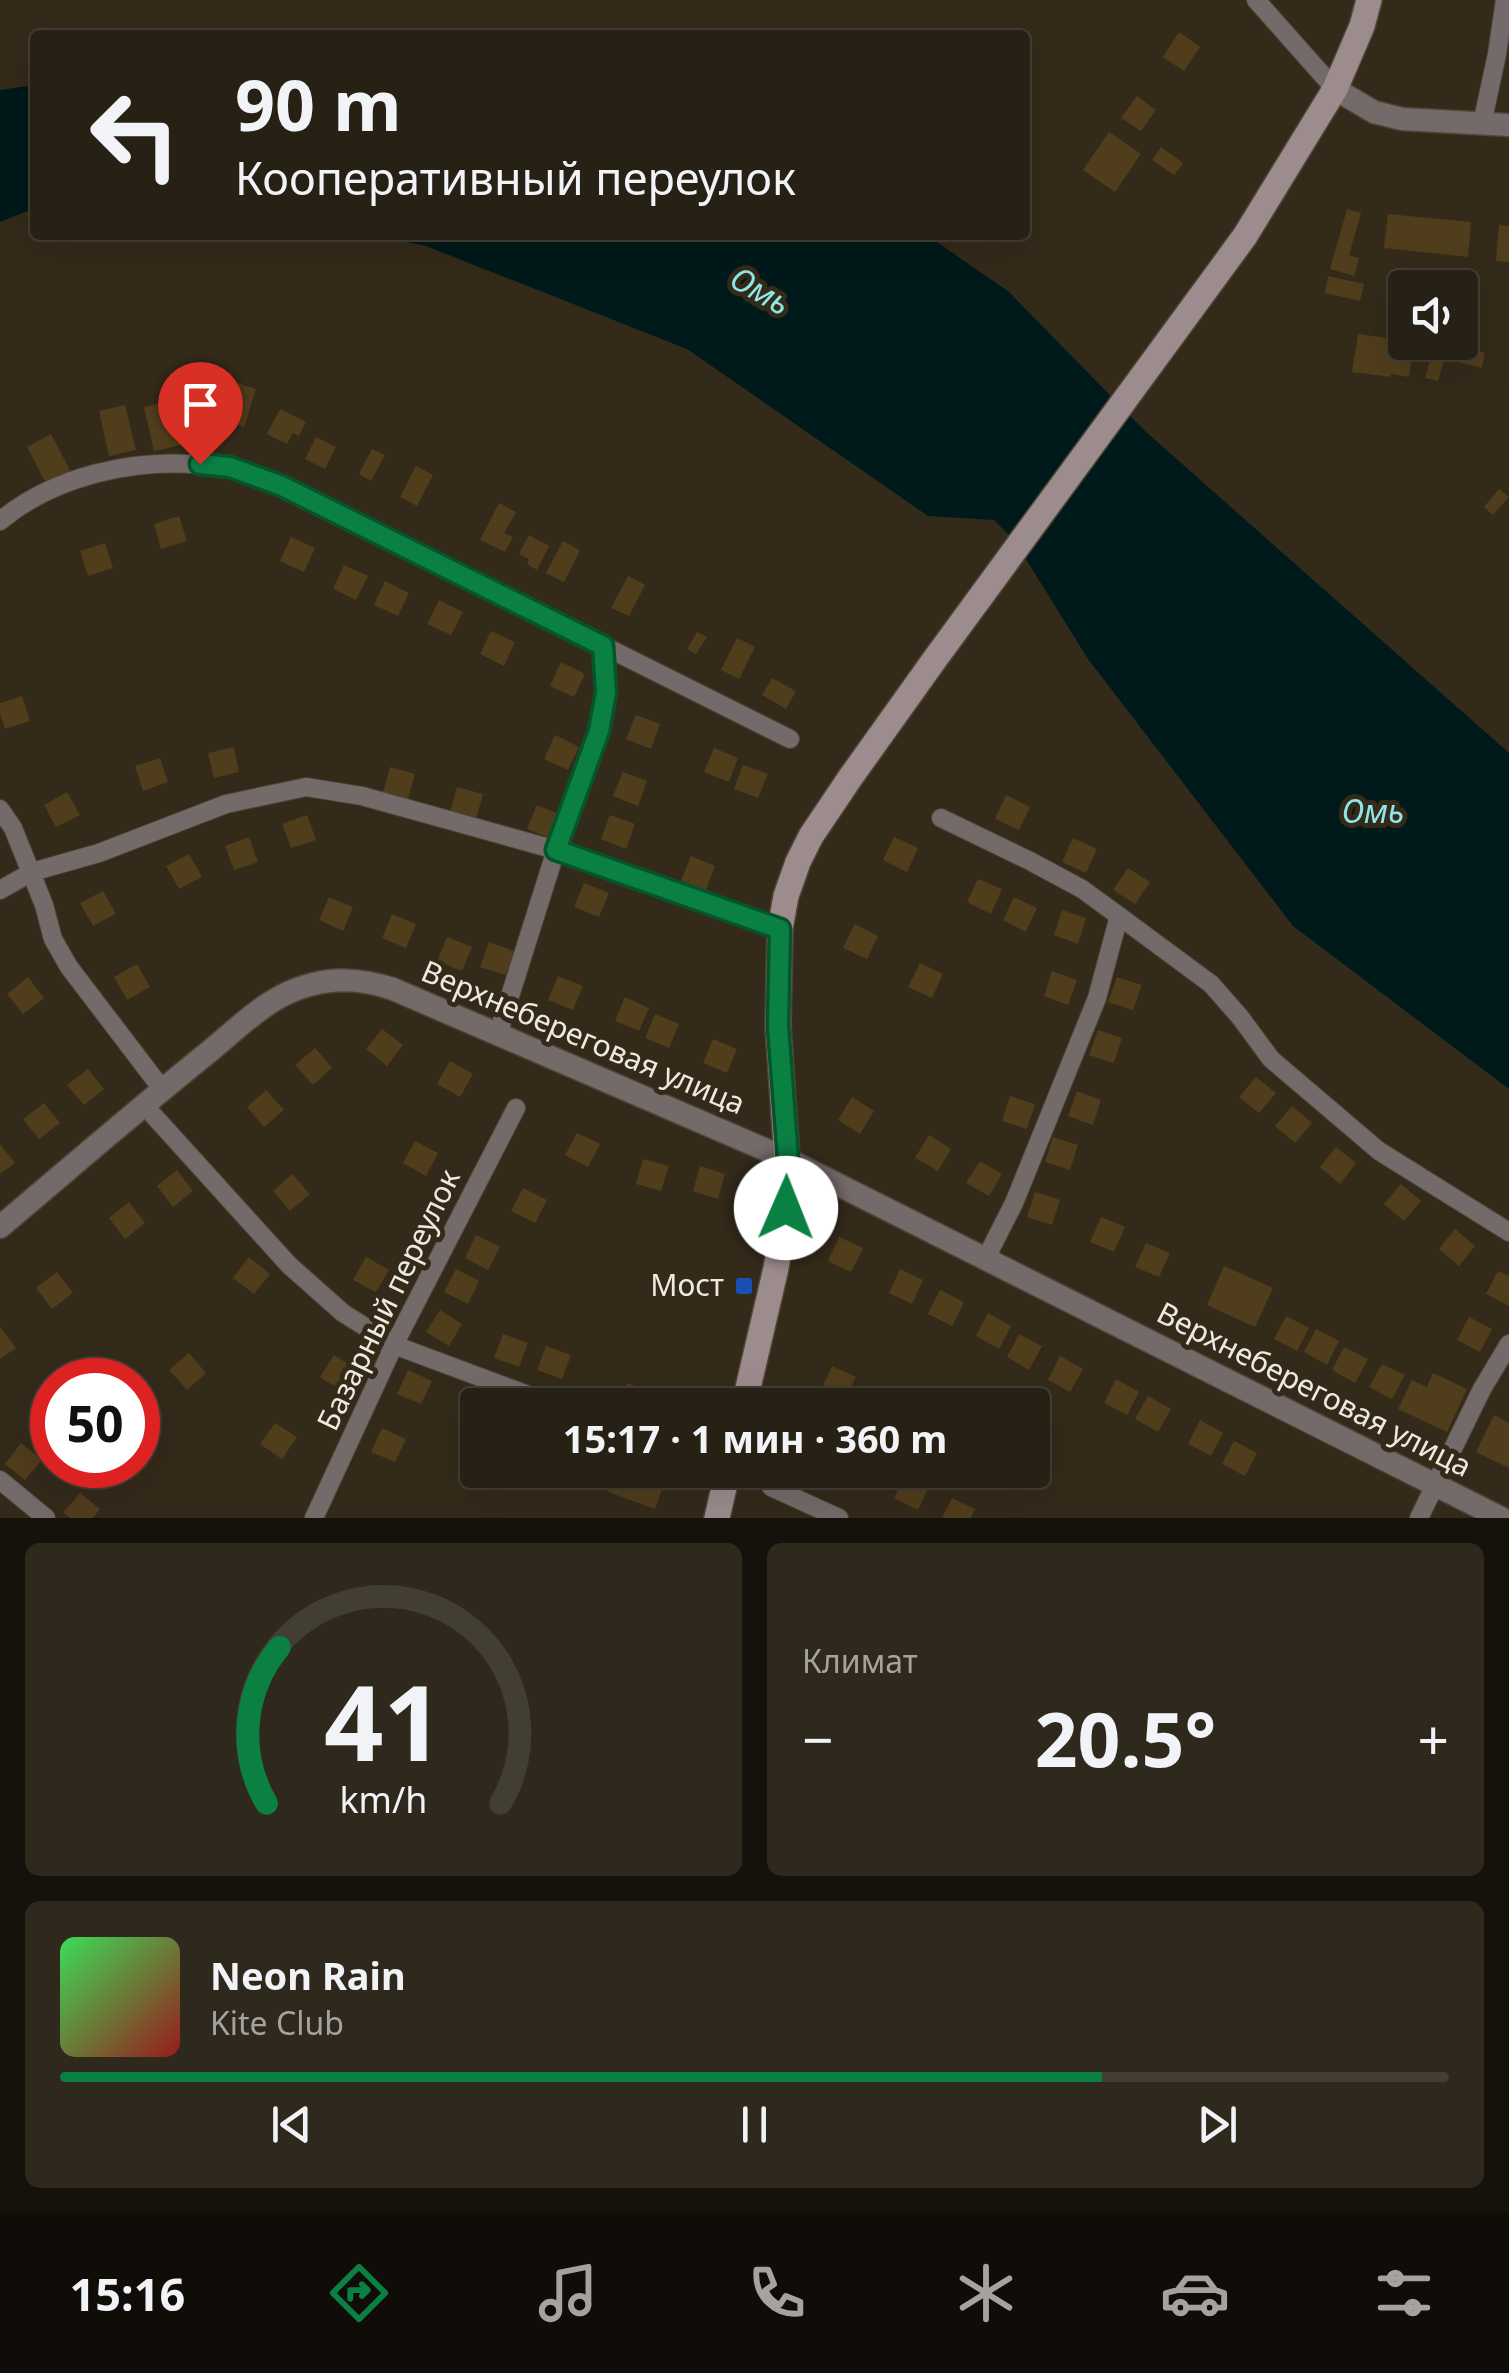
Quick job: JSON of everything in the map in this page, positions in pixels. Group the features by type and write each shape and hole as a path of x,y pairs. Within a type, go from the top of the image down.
{"main road":[{"path":"748,1388 786,1208 788,1159 778,1026 780,929 798,862 811,836 935,659 1245,236 1336,89 1369,0"},
{"path":"718,1518 724,1488"}],"street":[{"path":"1256,0 1336,89 1374,112 1402,118 1509,125"},
{"path":"1482,124 1505,0"},
{"path":"0,521 18,506 91,473 169,462 230,467 340,514 790,739"},
{"path":"498,1034 556,850 599,731 606,692 603,646"},
{"path":"0,890 32,872 99,852 226,804 306,788 362,796 556,850 780,929"},
{"path":"0,809 13,828 44,905 53,939 69,967 153,1097 289,1265 343,1313 394,1345 509,1388"},
{"path":"941,818 1082,889 1211,984 1271,1059 1379,1152 1509,1232"},
{"path":"986,1258 1014,1203 1097,998 1119,916"},
{"name":"Верхнебереговая улица","path":"0,1227 275,998 319,982 369,981 394,988 788,1159 1501,1518"},
{"name":"Базарный переулок","path":"314,1518 394,1345 516,1108"},
{"path":"1419,1518 1482,1389 1509,1344"},
{"path":"0,1480 46,1518"},
{"path":"771,1488 839,1518"}],"water":[{"path":"30,86 30,210 0,222 0,90"},
{"name":"Омь","path":"398,240 934,240 1009,292 1146,432 1509,753 1509,1089 1293,926 1088,659 1014,540 994,520 928,516 687,349 426,246"}],"building":[{"path":"1179,32 1200,47 1184,71 1163,57"},
{"path":"1137,96 1156,110 1141,131 1121,118"},
{"path":"1109,132 1141,154 1115,192 1083,170"},
{"path":"1161,147 1183,163 1174,175 1152,160"},
{"path":"1347,209 1361,213 1349,255 1359,258 1354,276 1330,269"},
{"path":"1388,214 1471,222 1468,257 1384,248"},
{"path":"1499,225 1509,226 1509,262 1496,261"},
{"path":"1328,276 1364,284 1360,301 1325,293"},
{"path":"1358,334 1388,338 1388,360 1411,360 1409,377 1352,372"},
{"path":"1478,351 1485,353 1482,368 1451,360 1478,360"},
{"path":"1430,360 1444,360 1438,381 1425,378"},
{"path":"199,364 217,367 210,401 173,394 178,369 197,373"},
{"path":"231,381 256,389 244,427 225,421 232,401 225,399"},
{"path":"170,401 181,445 154,451 144,407"},
{"path":"125,405 136,450 109,456 99,411"},
{"path":"280,409 306,422 299,436 293,433 287,444 267,434"},
{"path":"51,434 72,474 48,487 27,447"},
{"path":"316,437 336,447 325,469 305,459"},
{"path":"372,449 385,455 371,481 359,474"},
{"path":"416,466 433,475 417,506 400,497"},
{"path":"1499,489 1509,497 1493,515 1484,507"},
{"path":"499,503 516,512 504,533 513,537 505,552 480,540"},
{"path":"179,516 187,541 161,549 154,524"},
{"path":"529,535 549,546 537,570 519,554"},
{"path":"291,537 315,548 304,572 280,561"},
{"path":"563,541 580,550 564,582 546,573"},
{"path":"105,543 113,568 88,576 80,551"},
{"path":"344,565 368,576 356,600 333,589"},
{"path":"628,576 645,585 629,616 611,608"},
{"path":"385,581 409,593 398,616 374,605"},
{"path":"439,600 463,612 451,635 427,624"},
{"path":"491,631 515,642 504,666 480,654"},
{"path":"697,632 707,637 696,654 687,649"},
{"path":"737,638 755,647 739,679 721,670"},
{"path":"561,662 585,674 574,697 550,686"},
{"path":"772,678 796,691 786,709 762,695"},
{"path":"22,696 30,721 5,729 0,703"},
{"path":"636,715 660,724 651,749 626,739"},
{"path":"555,735 579,747 568,770 544,759"},
{"path":"234,747 239,772 214,778 208,753"},
{"path":"714,748 738,758 729,782 704,772"},
{"path":"160,758 168,782 143,791 135,766"},
{"path":"743,765 768,774 758,798 734,789"},
{"path":"390,767 415,774 408,799 383,792"},
{"path":"623,772 647,781 638,806 613,796"},
{"path":"457,787 483,794 476,819 450,812"},
{"path":"67,792 80,815 56,827 44,805"},
{"path":"1006,795 1030,807 1019,830 995,819"},
{"path":"537,805 561,815 552,839 527,829"},
{"path":"307,815 316,840 291,848 282,824"},
{"path":"610,815 635,824 626,849 601,839"},
{"path":"249,837 258,862 234,870 225,846"},
{"path":"894,837 918,848 907,872 883,860"},
{"path":"1073,838 1097,849 1086,873 1062,862"},
{"path":"189,854 202,877 179,889 166,866"},
{"path":"691,856 715,866 706,890 681,881"},
{"path":"1128,868 1150,882 1135,904 1113,890"},
{"path":"978,879 1002,889 991,914 967,902"},
{"path":"584,883 609,893 599,917 574,907"},
{"path":"103,891 116,914 93,926 80,903"},
{"path":"329,897 353,907 343,931 319,920"},
{"path":"1014,897 1037,908 1026,932 1003,920"},
{"path":"1062,910 1086,918 1078,944 1054,935"},
{"path":"392,914 416,924 406,948 382,938"},
{"path":"855,924 878,936 867,959 843,948"},
{"path":"447,937 472,947 462,971 437,961"},
{"path":"489,942 514,951 506,975 480,967"},
{"path":"920,963 943,974 932,998 908,987"},
{"path":"137,964 150,987 127,1000 114,977"},
{"path":"1052,971 1077,980 1068,1005 1044,996"},
{"path":"558,976 583,986 573,1010 548,1000"},
{"path":"28,977 44,998 23,1014 7,994"},
{"path":"1117,977 1142,985 1133,1010 1108,1002"},
{"path":"625,997 649,1008 639,1031 615,1021"},
{"path":"655,1014 679,1024 669,1048 645,1038"},
{"path":"382,1029 403,1045 387,1066 366,1049"},
{"path":"1098,1030 1122,1038 1114,1063 1089,1055"},
{"path":"713,1039 737,1049 727,1073 703,1063"},
{"path":"315,1048 332,1068 313,1085 295,1065"},
{"path":"450,1061 473,1074 460,1097 437,1084"},
{"path":"88,1069 104,1089 84,1105 67,1085"},
{"path":"1256,1077 1276,1093 1259,1113 1239,1097"},
{"path":"266,1090 284,1110 264,1127 247,1107"},
{"path":"1077,1091 1101,1100 1093,1125 1068,1116"},
{"path":"1010,1096 1035,1104 1027,1129 1002,1121"},
{"path":"852,1097 874,1111 860,1134 838,1120"},
{"path":"44,1103 60,1123 39,1139 23,1119"},
{"path":"1292,1106 1312,1123 1295,1143 1275,1126"},
{"path":"577,1133 600,1144 588,1167 565,1155"},
{"path":"929,1135 951,1149 938,1171 915,1158"},
{"path":"1053,1137 1078,1145 1070,1170 1045,1162"},
{"path":"415,1141 438,1153 426,1176 403,1163"},
{"path":"0,1144 15,1163 0,1174"},
{"path":"1336,1147 1356,1163 1340,1184 1320,1167"},
{"path":"643,1159 669,1166 661,1191 636,1184"},
{"path":"980,1161 1002,1174 989,1196 966,1183"},
{"path":"700,1166 725,1174 718,1199 693,1191"},
{"path":"177,1170 193,1191 173,1207 157,1186"},
{"path":"292,1174 310,1194 290,1211 273,1191"},
{"path":"1401,1184 1421,1201 1404,1221 1384,1204"},
{"path":"523,1188 547,1200 535,1223 511,1211"},
{"path":"752,1188 778,1195 770,1220 745,1213"},
{"path":"1035,1192 1060,1200 1052,1225 1027,1217"},
{"path":"129,1202 145,1223 125,1239 109,1218"},
{"path":"1101,1217 1125,1227 1114,1252 1090,1242"},
{"path":"1455,1229 1475,1246 1459,1266 1439,1249"},
{"path":"476,1235 500,1247 488,1270 465,1258"},
{"path":"839,1237 863,1248 851,1272 828,1261"},
{"path":"1146,1243 1170,1253 1159,1277 1135,1267"},
{"path":"249,1257 270,1274 254,1294 233,1278"},
{"path":"366,1257 389,1270 376,1292 353,1280"},
{"path":"1224,1266 1273,1288 1255,1327 1207,1305"},
{"path":"456,1269 479,1281 468,1304 444,1292"},
{"path":"900,1269 923,1280 912,1304 889,1293"},
{"path":"1498,1271 1509,1276 1509,1306 1486,1294"},
{"path":"57,1272 73,1293 52,1309 36,1288"},
{"path":"940,1290 964,1302 952,1326 928,1314"},
{"path":"440,1310 462,1324 449,1346 426,1332"},
{"path":"988,1313 1011,1326 999,1349 976,1336"},
{"path":"1286,1316 1309,1328 1297,1351 1274,1339"},
{"path":"1469,1317 1492,1329 1480,1352 1457,1340"},
{"path":"0,1327 16,1348 0,1359"},
{"path":"1316,1329 1339,1341 1327,1365 1304,1352"},
{"path":"503,1334 528,1343 519,1367 494,1358"},
{"path":"1019,1334 1042,1346 1029,1370 1007,1357"},
{"path":"546,1346 571,1355 562,1379 537,1370"},
{"path":"1344,1347 1368,1359 1355,1383 1332,1370"},
{"path":"189,1353 206,1373 187,1390 169,1370"},
{"path":"334,1355 356,1369 342,1391 320,1377"},
{"path":"1060,1356 1083,1369 1070,1392 1048,1380"},
{"path":"1382,1364 1405,1375 1392,1399 1369,1387"},
{"path":"832,1366 856,1377 850,1388 822,1388"},
{"path":"408,1370 432,1381 421,1404 397,1394"},
{"path":"1433,1373 1467,1389 1447,1432 1398,1409 1412,1380 1427,1387"},
{"path":"1116,1379 1139,1392 1127,1415 1104,1403"},
{"path":"1148,1396 1171,1409 1158,1432 1135,1419"},
{"path":"1494,1415 1509,1423 1509,1468 1476,1452"},
{"path":"1200,1420 1223,1433 1211,1456 1188,1444"},
{"path":"275,1423 297,1437 282,1459 260,1444"},
{"path":"382,1428 406,1439 395,1462 371,1452"},
{"path":"1234,1441 1257,1453 1245,1476 1222,1464"},
{"path":"21,1443 30,1450 30,1474 25,1480 5,1464"},
{"path":"609,1488 663,1488 655,1509 608,1492"},
{"path":"899,1488 928,1488 918,1510 894,1498"},
{"path":"80,1493 100,1509 93,1518 70,1518 63,1513"},
{"path":"952,1498 975,1509 971,1518 942,1518"}],"place":[{"name":"Мост","path":"744,1286"}],"route":[{"path":"200,464 230,467 282,486 603,646 606,692 599,731 556,850 780,929 778,1026 788,1159 786,1208"}]}
